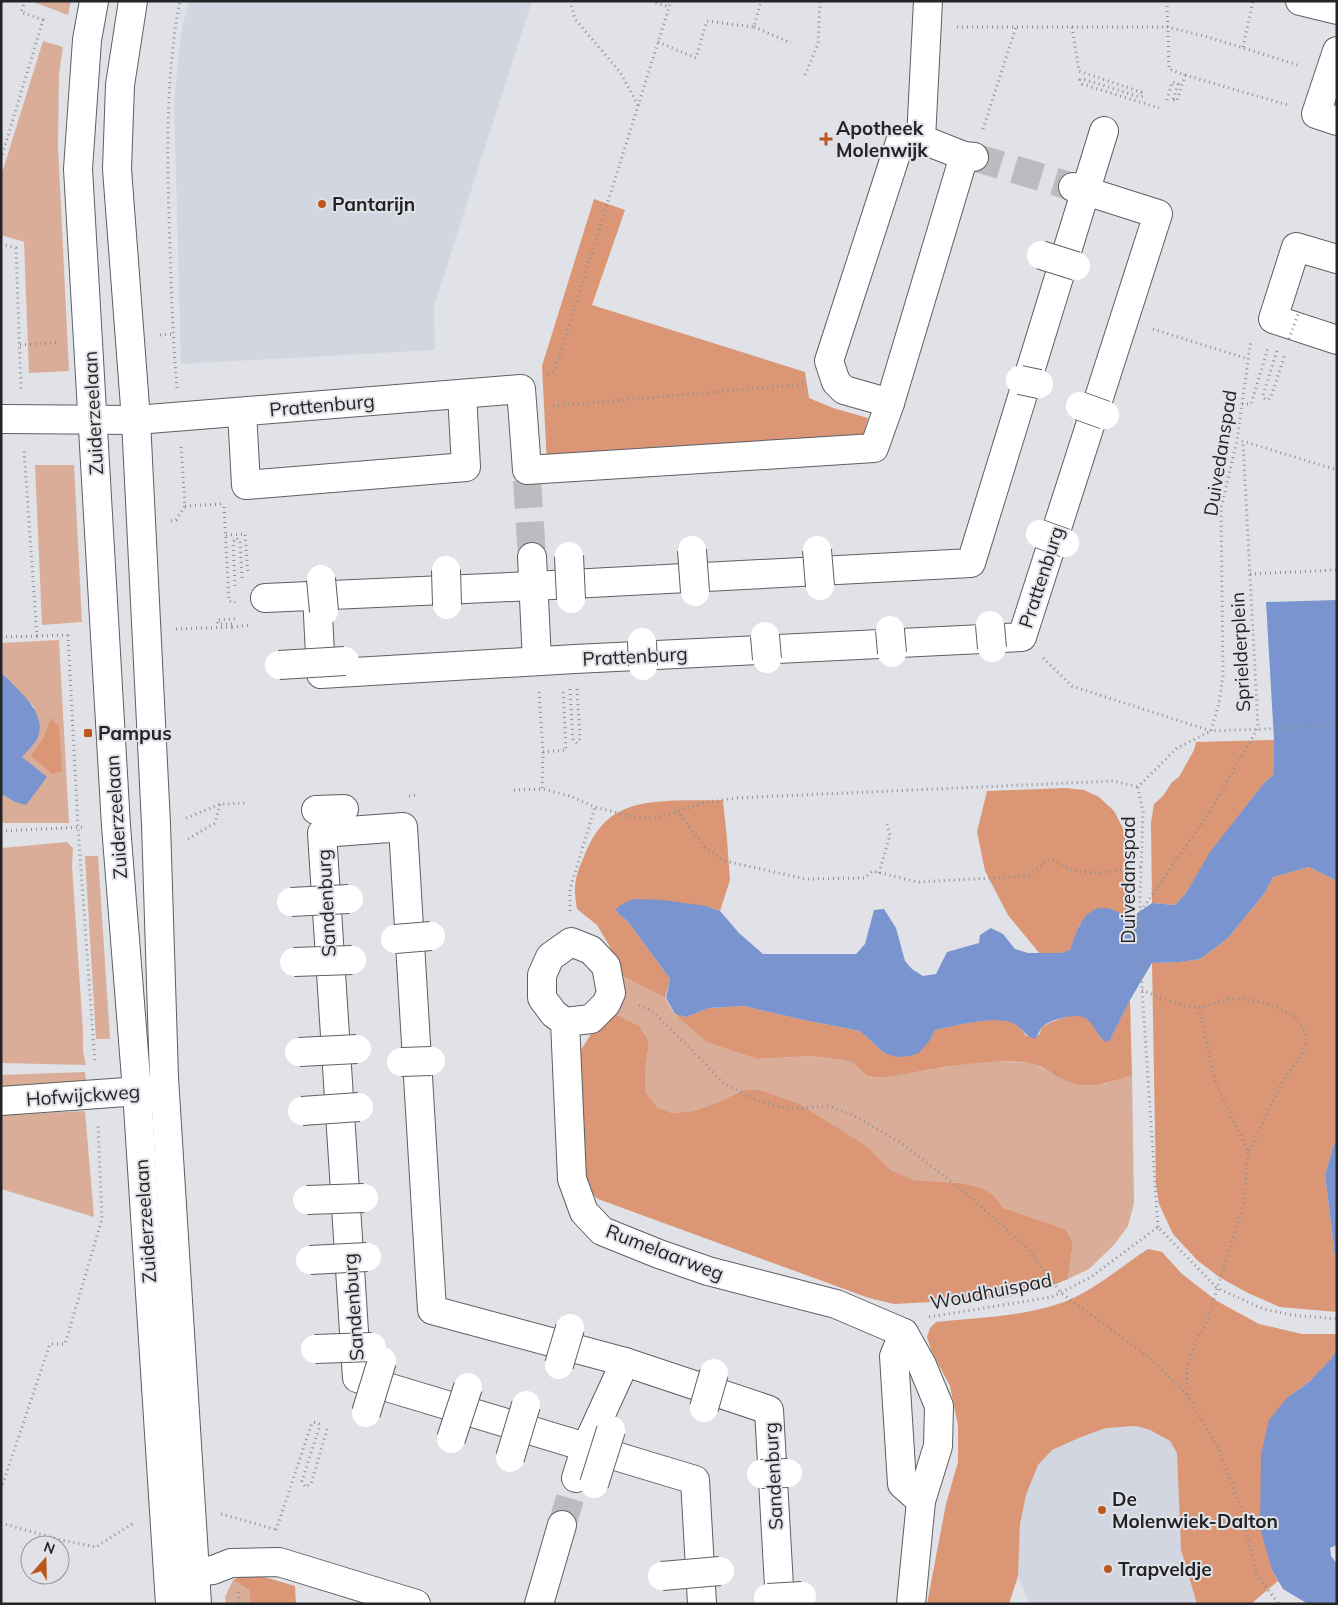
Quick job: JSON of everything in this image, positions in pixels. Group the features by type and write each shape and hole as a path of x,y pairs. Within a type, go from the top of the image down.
{"street":[{"name":"Zuiderzeelaan","path":"94,1 87,40 78,169 116,826 137,1091 182,1573 197,1604"},
{"name":"Zuiderzeelaan","path":"132,1 120,85 117,169 136,420 156,824 182,1573 170,1604"},
{"path":"1300,1 1337,10"},
{"path":"921,140 928,14"},
{"path":"1326,117 1333,63"},
{"path":"265,598 971,563 1080,189 1104,131"},
{"path":"522,399 527,475 874,448 890,403 969,156 921,140 900,142 829,361 836,382 844,390 890,403"},
{"name":"Prattenburg","path":"321,595 321,674 537,661 572,671 1022,637 1158,214 1080,189"},
{"path":"1336,269 1296,247 1273,320 1337,340"},
{"path":"1041,255 1076,266"},
{"name":"Prattenburg","path":"12,419 136,420 462,394 522,399"},
{"name":"Prattenburg","path":"242,412 246,485 466,467 462,394"},
{"path":"1080,406 1105,415"},
{"path":"1040,534 1065,543"},
{"path":"692,550 695,592"},
{"path":"817,550 820,586"},
{"path":"569,556 571,599"},
{"path":"532,558 537,661"},
{"path":"446,570 448,605"},
{"path":"279,665 345,661"},
{"path":"316,810 344,809"},
{"name":"Sandenburg","path":"702,1604 695,1480 357,1378 322,833 403,828 432,1310 625,1362 769,1410 783,1599"},
{"path":"291,902 349,899"},
{"path":"395,939 431,936"},
{"path":"571,942 592,950 606,966 611,993 606,1004 591,1019 565,1022 554,1014 542,998 542,974 550,957 571,942"},
{"path":"294,962 352,960"},
{"name":"Rumelaarweg","path":"565,1022 572,1180 584,1212 602,1231 708,1272 836,1304 904,1333"},
{"path":"299,1052 357,1049"},
{"path":"401,1062 431,1061"},
{"name":"Hofwijckweg","path":"1,1102 165,1090"},
{"path":"302,1111 359,1107"},
{"path":"307,1200 364,1198"},
{"path":"310,1260 368,1257"},
{"path":"560,1365 570,1328"},
{"path":"904,1333 894,1356 902,1484 921,1502"},
{"path":"904,1333 922,1365 939,1406 938,1446 921,1502 911,1604"},
{"path":"315,1349 377,1354 366,1413"},
{"path":"611,1430 585,1481 586,1447 625,1362"},
{"path":"704,1408 714,1373"},
{"path":"451,1439 468,1387"},
{"path":"510,1458 526,1405"},
{"path":"761,1474 788,1472"},
{"path":"539,1604 562,1525"},
{"path":"182,1573 213,1570 231,1562 279,1562 416,1604"},
{"path":"662,1576 720,1571"}],"path":[{"path":"1,159 44,20 21,12 25,1"},
{"path":"166,521 176,520 185,506 173,334 167,146 169,79 175,24 180,1"},
{"path":"572,1 575,19 620,72 638,106"},
{"path":"651,1 669,7"},
{"path":"522,399 555,370 671,1"},
{"path":"754,27 761,1"},
{"path":"805,75 818,44 820,1"},
{"path":"1167,1 1169,69 1326,117"},
{"path":"1242,47 1253,1"},
{"path":"928,14 1016,27 1168,28 1208,36 1242,47 1333,63"},
{"path":"658,42 696,58 707,21 754,27 791,43"},
{"path":"969,156 1016,27"},
{"path":"1072,27 1079,71 1141,92 1143,96 1140,97 1083,79 1080,80 1082,84 1159,108"},
{"path":"1167,100 1172,82 1178,84 1173,100 1177,101 1185,75"},
{"path":"1,244 16,248 20,345 12,419 37,636"},
{"path":"1278,349 1263,395 1263,398 1266,400 1269,400 1271,397 1298,314"},
{"path":"1124,319 1248,359"},
{"name":"Duivedanspad","path":"1211,731 1219,703 1223,676 1221,509 1237,440 1252,332"},
{"path":"20,345 65,341"},
{"path":"1242,404 1251,404 1269,345"},
{"path":"522,399 836,382"},
{"path":"1237,440 1337,470"},
{"name":"Sprielderplein","path":"1243,442 1258,728"},
{"path":"224,504 229,601 233,603 236,600"},
{"path":"236,590 233,542 236,538 240,541 242,578"},
{"name":"Sprielderplein","path":"1250,574 1337,570"},
{"path":"175,629 232,627 232,624 218,624 218,620 236,619"},
{"path":"1,637 75,635"},
{"path":"1022,637 1072,686 1211,731"},
{"path":"537,661 543,752 542,788"},
{"path":"572,671 580,739 577,743 573,740 570,686 572,671"},
{"path":"543,752 566,750 563,686"},
{"name":"Sprielderplein","path":"1211,731 1337,726"},
{"path":"1140,912 1208,814 1258,728"},
{"path":"514,790 542,788 570,796 595,807 629,816 648,818 664,816 704,803 735,798 1113,780 1138,787 1177,748 1211,731"},
{"name":"Duivedanspad","path":"1138,787 1143,812 1140,900 1142,990 1158,1227"},
{"path":"221,804 247,803"},
{"path":"571,942 570,889 595,807"},
{"path":"677,812 705,847 725,861 806,879 865,878 872,871 918,882 1027,876 1050,859 1073,871 1100,873 1141,867"},
{"path":"879,873 890,834 886,822"},
{"path":"1,832 81,827"},
{"path":"1142,990 1175,1003 1199,1007 1230,999 1264,1002 1289,1014 1302,1025 1306,1040 1300,1058 1283,1081 1248,1151 1244,1203 1207,1321 1196,1341 1187,1367 1186,1395"},
{"path":"611,993 652,1011 723,1083 756,1100 788,1109 828,1106 853,1114 901,1143 968,1195 1029,1250 1061,1293 1148,1356 1186,1395 1218,1448 1242,1512 1256,1574 1279,1604"},
{"path":"1199,1007 1215,1082 1248,1151"},
{"path":"1158,1227 1218,1288 1264,1309 1337,1319"},
{"name":"Woudhuispad","path":"904,1333 918,1319 1052,1297 1091,1277 1158,1227"},
{"path":"276,1530 312,1423 316,1422 319,1424 319,1428 302,1481 305,1486 311,1484 328,1426"}],"shaded area":[{"path":"31,1 71,1 68,15"},
{"name":"Pantarijn","path":"189,1 532,1 434,306 435,350 181,364 174,101 182,27"},
{"path":"43,41 63,47 59,74 58,146 69,371 29,373 24,242 1,235 1,176"},
{"path":"594,199 625,210 592,305 805,372 809,398 833,408 868,418 861,443 547,464 542,366"},
{"path":"35,465 74,465 82,622 42,625"},
{"path":"59,640 69,823 1,823 1,794 15,802 22,757 34,707 1,674 1,643"},
{"path":"51,718 59,727 62,771 52,774 31,756 43,739"},
{"path":"1274,740 1274,774 1264,783 1211,852 1186,893 1175,905 1152,903 1151,823 1154,804 1163,796 1172,782 1179,777 1194,750 1196,742"},
{"path":"1066,788 1084,790 1099,797 1114,811 1126,834 1129,919 1112,910 1080,924 1070,950 1061,953 1040,954 1008,915 985,871 977,832 987,791"},
{"path":"723,800 730,880 720,911 706,906 615,910 629,923 670,979 665,998 615,972 610,947 597,925 577,909 575,887 577,875 595,835 615,814 631,807 657,802"},
{"path":"67,842 73,848 72,866 83,1051 86,1065 1,1063 1,848"},
{"path":"85,856 98,856 110,1039 96,1039"},
{"path":"1309,867 1337,881 1337,1140 1334,1144 1325,1175 1337,1273 1337,1312 1280,1307 1248,1293 1219,1277 1197,1260 1173,1234 1159,1204 1156,1185 1152,963 1200,959 1227,939 1264,894 1273,877"},
{"path":"615,972 665,998 675,1015 758,1059 812,1056 836,1059 852,1062 867,1076 882,1078 979,1061 1033,1063 1065,1080 1104,1084 1132,1075 1134,1203 1128,1226 1114,1245 1089,1269 1068,1279 1073,1242 1065,1229 1004,1208 993,1195 958,1183 914,1180 891,1170 868,1147 760,1090 743,1090 694,1111 672,1113 657,1107 645,1091 649,1042 606,1010"},
{"path":"1130,1000 1132,1075 1095,1085 1077,1084 1068,1081 1030,1063 975,1063 882,1078 867,1076 852,1062 836,1059 812,1056 758,1059 707,1042 675,1014 686,1017 709,1008 744,1006 860,1031 884,1053 930,1040 935,1030 989,1020 1009,1021 1016,1024 1026,1036 1039,1035 1042,1027 1065,1017 1077,1015 1088,1019 1102,1039 1110,1040"},
{"path":"606,1010 639,1026 649,1042 645,1091 657,1107 672,1113 694,1111 743,1090 760,1090 799,1104 868,1147 891,1170 914,1180 958,1183 982,1188 993,1195 1004,1208 1065,1229 1073,1242 1068,1279 1051,1286 1004,1298 894,1304 869,1298 598,1199 584,1187 579,1053"},
{"path":"85,1072 87,1087 1,1088 1,1075"},
{"path":"85,1111 94,1217 1,1189 1,1115"},
{"path":"1148,1249 1162,1252 1182,1274 1217,1301 1259,1324 1302,1334 1337,1334 1337,1348 1328,1364 1315,1377 1287,1398 1272,1570 1278,1581 1251,1604 1197,1604 1181,1550 1177,1453 1170,1441 1150,1430 1136,1426 1106,1428 1081,1437 1052,1450 1038,1465 1026,1495 1020,1524 1018,1576 1009,1604 927,1604 946,1504 958,1462 958,1425 950,1386 931,1350 927,1337 930,1328 936,1322 1017,1314 1064,1302 1097,1285"},
{"name":"De Molenwiek-Dalton","path":"1136,1426 1150,1430 1170,1441 1177,1453 1181,1550 1197,1604 1030,1604 1018,1576 1020,1524 1026,1495 1038,1465 1052,1450 1081,1437 1106,1428"},
{"path":"245,1574 254,1574 295,1586 296,1604 251,1604 249,1590 233,1580"},
{"path":"233,1580 249,1590 251,1604 226,1604 225,1597"}],"water":[{"path":"1337,600 1337,881 1309,867 1273,877 1264,894 1227,939 1200,959 1152,963 1130,1000 1110,1040 1106,1042 1084,1017 1072,1016 1047,1023 1042,1027 1035,1039 1028,1036 1013,1023 997,1020 935,1030 930,1040 919,1053 897,1057 884,1053 860,1031 744,1006 709,1008 686,1017 675,1014 666,998 670,979 629,923 615,910 622,904 634,899 663,900 706,906 720,911 739,933 763,954 856,954 865,944 874,910 884,909 896,928 905,961 912,969 923,976 936,974 947,952 979,943 980,935 991,928 1003,934 1015,949 1028,953 1061,953 1070,950 1083,920 1094,910 1102,908 1111,909 1129,919 1152,903 1175,905 1186,893 1210,852 1264,783 1274,774 1274,740 1266,602"},
{"path":"1,674 31,704 39,721 40,730 37,739 22,757 47,777 26,805 15,802 1,794"},
{"path":"1337,1140 1337,1273 1325,1175 1334,1144"},
{"path":"1337,1349 1337,1545 1330,1548 1331,1556 1337,1564 1337,1604 1308,1604 1283,1589 1272,1570 1260,1528 1261,1454 1269,1420 1287,1398 1310,1381 1331,1359"}],"tunnel":[{"path":"974,157 1073,187"},
{"path":"527,480 532,557"},
{"path":"562,1525 576,1478"}],"place":[{"name":"Apotheek Molenwijk","path":"826,139"},
{"name":"Pantarijn","path":"322,204"},
{"name":"Pampus","path":"88,733"},
{"name":"De Molenwiek-Dalton","path":"1102,1510"},
{"name":"Trapveldje","path":"1108,1569"}]}
